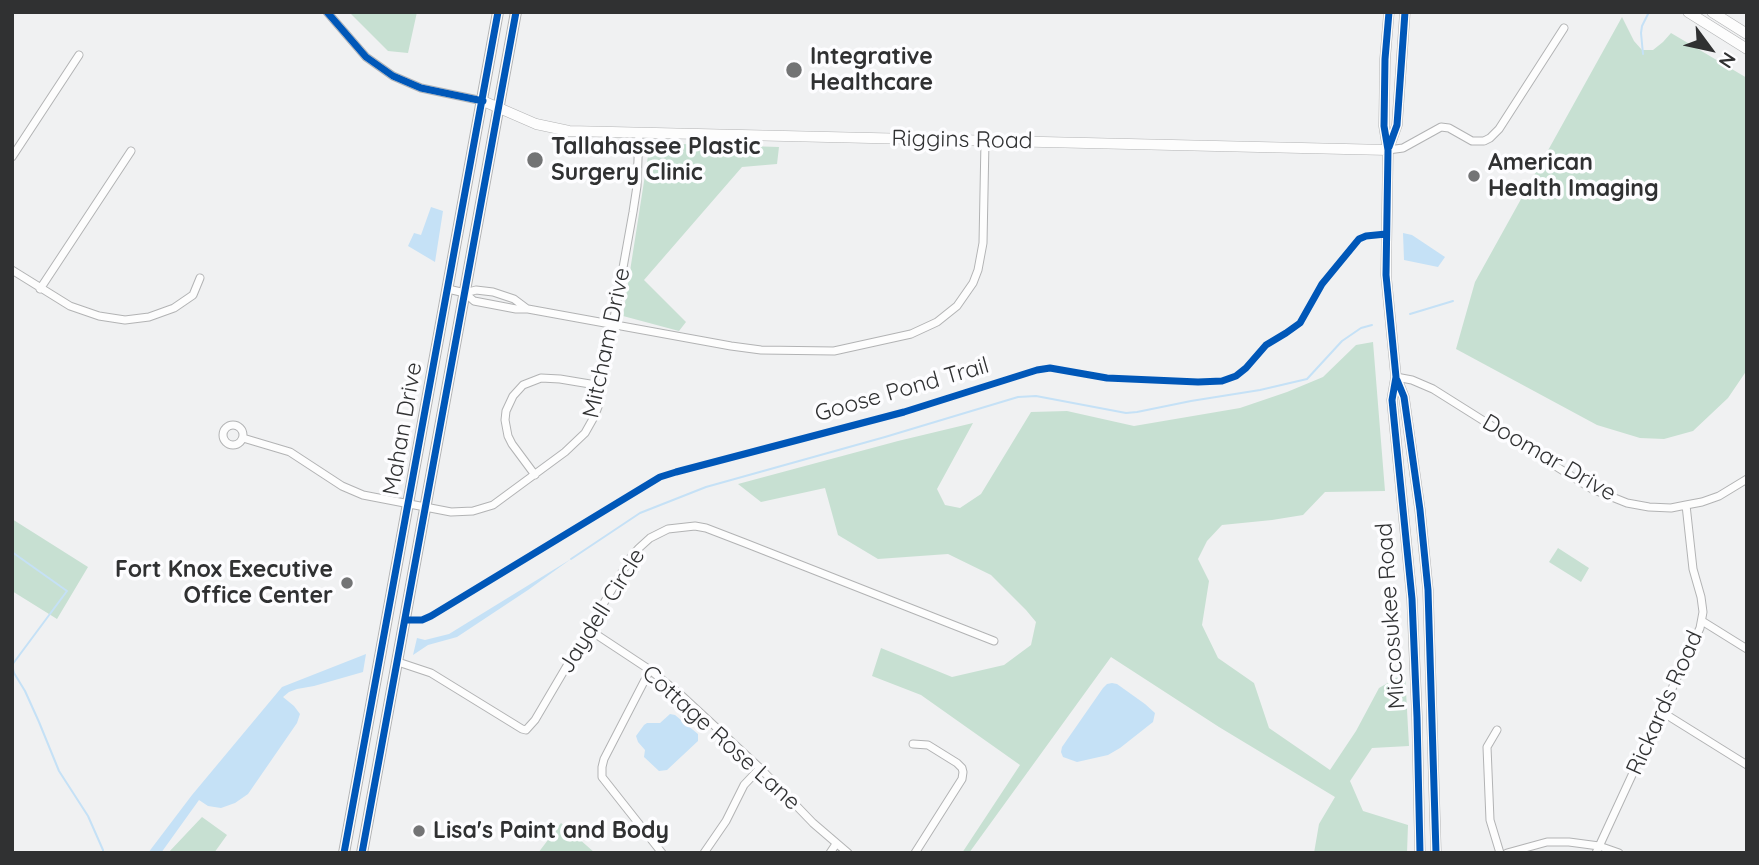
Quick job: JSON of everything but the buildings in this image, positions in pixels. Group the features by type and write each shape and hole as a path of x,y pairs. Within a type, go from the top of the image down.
{"main road":[{"name":"Mahan Drive","path":"344,853 498,12"},
{"name":"Mahan Drive","path":"362,853 516,12"},
{"path":"398,662 383,641 403,633"}],"street":[{"name":"Riggins Road","path":"327,12 366,57 393,76 421,88 483,101 556,130 1388,150 1403,148 1441,127 1449,128 1472,141 1490,138 1564,28"},
{"name":"Miccosukee Road","path":"1389,12 1384,126 1388,150 1386,248 1389,306 1396,377 1404,397 1425,559 1432,683 1436,853"},
{"name":"Miccosukee Road","path":"1388,150 1397,125 1405,12"},
{"path":"1688,12 1747,49"},
{"path":"1712,12 1747,34"},
{"path":"12,157 79,55"},
{"name":"Mitcham Drive","path":"243,438 290,453 363,495 451,512 473,511 500,501 565,452 585,433 594,417 602,386 637,186 639,133"},
{"path":"448,289 465,293 476,290 493,292 514,299 528,309 761,350 823,351 850,348 922,330 957,306 973,283 978,270 984,243 985,141"},
{"path":"40,289 131,151"},
{"path":"12,270 70,306 112,319 138,319 161,314 193,295 200,278"},
{"name":"Miccosukee Road","path":"1396,377 1392,400 1408,559 1416,677 1420,853"},
{"name":"Doomar Drive","path":"1396,377 1433,389 1592,489 1628,503 1671,508 1702,502 1719,496 1747,479"},
{"path":"535,475 508,436 506,411 513,396 523,385 541,378 602,386"},
{"name":"Rickards Road","path":"1598,850 1696,641 1702,621 1701,597 1693,569 1686,505"},
{"name":"Jaydell Circle","path":"398,662 431,673 526,730 535,720 631,557 650,538 668,529 695,526 994,641"},
{"path":"1408,559 1425,559"},
{"path":"1702,621 1747,649"},
{"name":"Cottage Rose Lane","path":"589,629 680,694 760,768 813,823 848,853"},
{"path":"650,670 604,759 602,777 662,853"},
{"path":"1662,712 1747,765"},
{"path":"1497,730 1488,747 1490,820 1500,853"},
{"path":"913,744 928,745 957,763 963,772 962,779 915,853"},
{"path":"704,853 726,821 744,785 760,768"},
{"path":"1507,853 1547,842 1569,842 1619,853"},
{"path":"830,853 836,844"}],"green space":[{"path":"349,12 417,12 408,53 388,51"},
{"path":"1622,17 1634,41 1642,50 1653,50 1671,33 1747,78 1747,370 1728,398 1693,431 1664,439 1640,438 1597,425 1456,349 1475,282"},
{"path":"650,143 779,147 777,164 742,167 644,280 686,322 679,331 623,316"},
{"path":"1373,342 1385,491 1325,492 1303,515 1222,525 1207,541 1198,559 1209,581 1202,625 1218,658 1254,683 1269,728 1330,770 1356,731 1379,688 1405,673 1409,746 1372,748 1350,781 1363,811 1408,825 1407,853 1314,853 1319,824 1335,797 1219,727 1111,657 969,853 962,853 1020,765 921,695 872,676 881,648 952,677 1004,665 1031,645 1036,622 991,575 948,554 878,559 838,535 825,488 761,502 738,484 973,423 937,489 945,505 960,508 981,494 1031,412 1067,411 1134,426 1240,408 1323,377 1356,345"},
{"path":"12,519 88,567 57,619 12,591"},
{"path":"1558,548 1589,568 1581,582 1549,562"},
{"path":"202,817 227,835 214,853 168,853"},
{"path":"561,823 595,853 538,853"}],"water":[{"path":"431,207 443,211 435,262 408,246 414,233 421,235"},
{"path":"1403,233 1412,235 1445,257 1438,267 1404,260"},
{"path":"571,559 457,637 428,645 413,655 417,638 425,640 449,634"},
{"path":"366,654 363,672 297,689 283,697 300,714 297,723 248,794 221,808 208,806 199,800 161,853 148,853 192,795 282,687"},
{"path":"1112,683 1155,713 1153,722 1108,755 1077,762 1063,757 1062,747 1103,688"},
{"path":"670,714 698,734 698,741 667,770 659,771 644,757 645,750 636,736 647,723 660,723"}],"waterway":[{"path":"1643,54 1641,33 1649,12"},
{"path":"1410,314 1453,301"},
{"path":"571,559 640,513 706,487 1018,397 1036,396 1126,413 1260,390 1307,379 1342,341 1361,328 1372,325"},
{"path":"12,552 67,591 12,665 59,771 88,816 103,853"}],"cycle path":[{"path":"327,12 366,57 393,76 421,88 483,101"},
{"path":"344,853 498,12"},
{"path":"362,853 516,12"},
{"path":"1389,12 1384,126 1388,150 1386,275 1396,377 1392,400 1412,599 1420,853"},
{"path":"1389,147 1397,125 1405,12"},
{"name":"Goose Pond Trail","path":"406,620 422,620 431,616 660,477 676,472 904,412 1037,370 1050,368 1107,378 1198,382 1222,381 1236,376 1266,345 1300,323 1322,284 1359,239 1386,234"},
{"path":"1397,380 1404,397 1428,590 1436,853"}],"place":[{"name":"Integrative Healthcare","path":"794,70"},
{"name":"Tallahassee Plastic Surgery Clinic","path":"535,160"},
{"name":"American Health Imaging","path":"1474,176"},
{"name":"Fort Knox Executive Office Center","path":"347,583"},
{"name":"Lisa's Paint and Body","path":"419,831"}]}
